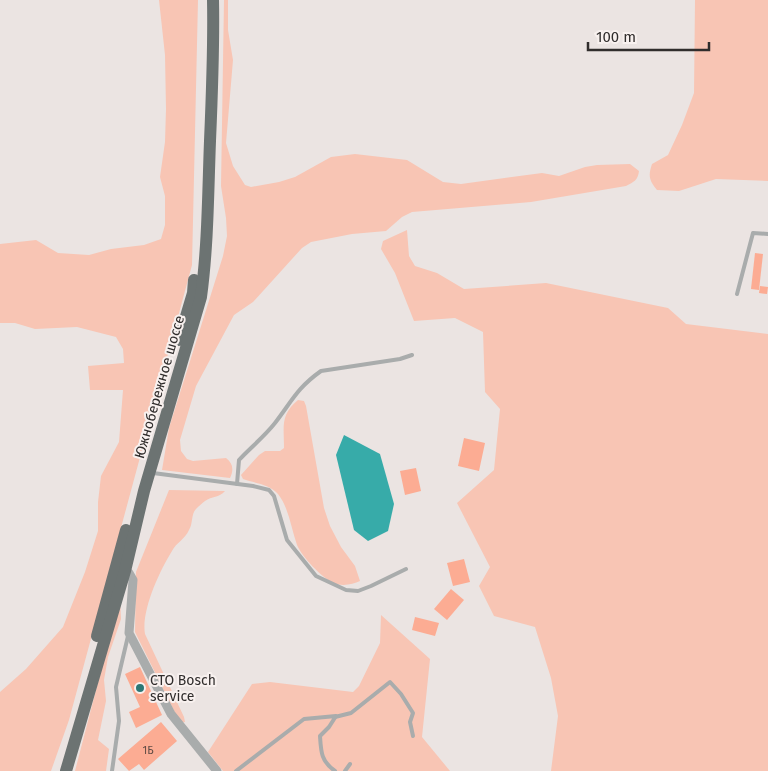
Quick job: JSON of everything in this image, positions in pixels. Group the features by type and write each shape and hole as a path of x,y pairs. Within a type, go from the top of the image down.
{"highway":[{"name":"Южнобережное шоссе","path":"60,771 150,472 193,293 197,260 205,0"},
{"name":"Южнобережное шоссе","path":"66,771 173,378 201,297 205,265 214,40 213,0"}],"street":[{"path":"120,569 129,573 133,580 129,634 171,714 217,771"}],"lane":[{"path":"737,294 753,233 768,234"},
{"path":"237,484 239,460 274,424 293,396 321,370 400,359 412,355"},
{"path":"150,472 270,490 274,496 287,540 316,576 346,590 358,591 406,569"},
{"path":"112,771 119,721 116,687 129,634"},
{"path":"236,771 304,719 335,717 351,713 390,682 414,713 410,722 413,736"},
{"path":"335,717 320,736 325,764 335,771"},
{"path":"345,771 350,764"}],"shaded area":[{"path":"159,0 198,0 192,265 69,720 51,771 0,771 0,692 26,669 63,627 85,572 98,531 98,502 101,476 119,442 123,390 90,390 88,366 124,363 123,349 116,337 77,327 35,329 15,323 0,323 0,244 36,240 58,253 89,255 111,249 144,245 161,239 165,225 165,196 160,177 165,142 166,109 165,55"},
{"path":"224,0 228,0 228,30 233,60 226,143 233,166 245,185 251,187 279,182 295,177 331,157 355,154 407,160 443,182 461,184 542,173 559,176 597,165 630,164 639,171 638,177 626,186 531,202 412,212 402,217 386,231 352,234 311,242 302,248 253,302 234,315 196,386 180,440 181,451 187,459 193,461 226,458 232,467 230,478 162,470 169,428 223,256 227,236 221,186"},
{"path":"695,0 768,0 768,181 716,179 679,191 657,190 651,181 650,172 652,164 668,155 694,93"},
{"path":"407,230 409,256 415,266 437,273 464,289 546,283 668,308 686,324 768,334 768,771 551,771 558,716 551,678 535,627 494,616 479,586 490,567 457,503 494,470 500,409 485,392 483,332 455,318 414,321 395,273 381,249 383,241"},
{"path":"298,400 304,401 306,406 324,508 330,526 341,547 355,566 360,581 354,583 337,584 318,572 297,545 287,512 278,494 266,486 243,479 241,475 265,451 280,451 284,448 284,421 292,405"},
{"path":"169,490 225,491 205,501 194,511 190,528 174,548 148,603 144,625 145,634 184,717 185,722 180,723 135,632 136,572"},
{"path":"120,598 121,619 108,657 104,680 106,701 98,740 109,749 106,771 75,771"},
{"path":"381,615 430,659 422,737 450,771 223,771 208,752 252,684 270,682 353,692 359,686 380,643"}],"water":[{"path":"344,435 380,454 394,504 388,531 368,541 354,530 336,455"}],"building":[{"path":"755,253 763,254 759,290 751,289"},
{"path":"760,286 768,287 767,294 759,293"},
{"path":"464,438 485,443 479,471 458,466"},
{"path":"416,468 421,491 405,495 400,471"},
{"path":"464,559 470,582 453,586 447,563"},
{"path":"451,589 464,600 447,620 434,609"},
{"path":"415,617 439,623 435,636 412,630"},
{"name":"СТО Bosch service","path":"140,667 162,715 136,728 129,712 140,707 125,674"},
{"path":"161,722 177,741 144,770 139,764 129,771 118,759"}],"place":[{"name":"СТО Bosch service","path":"140,688"}]}
